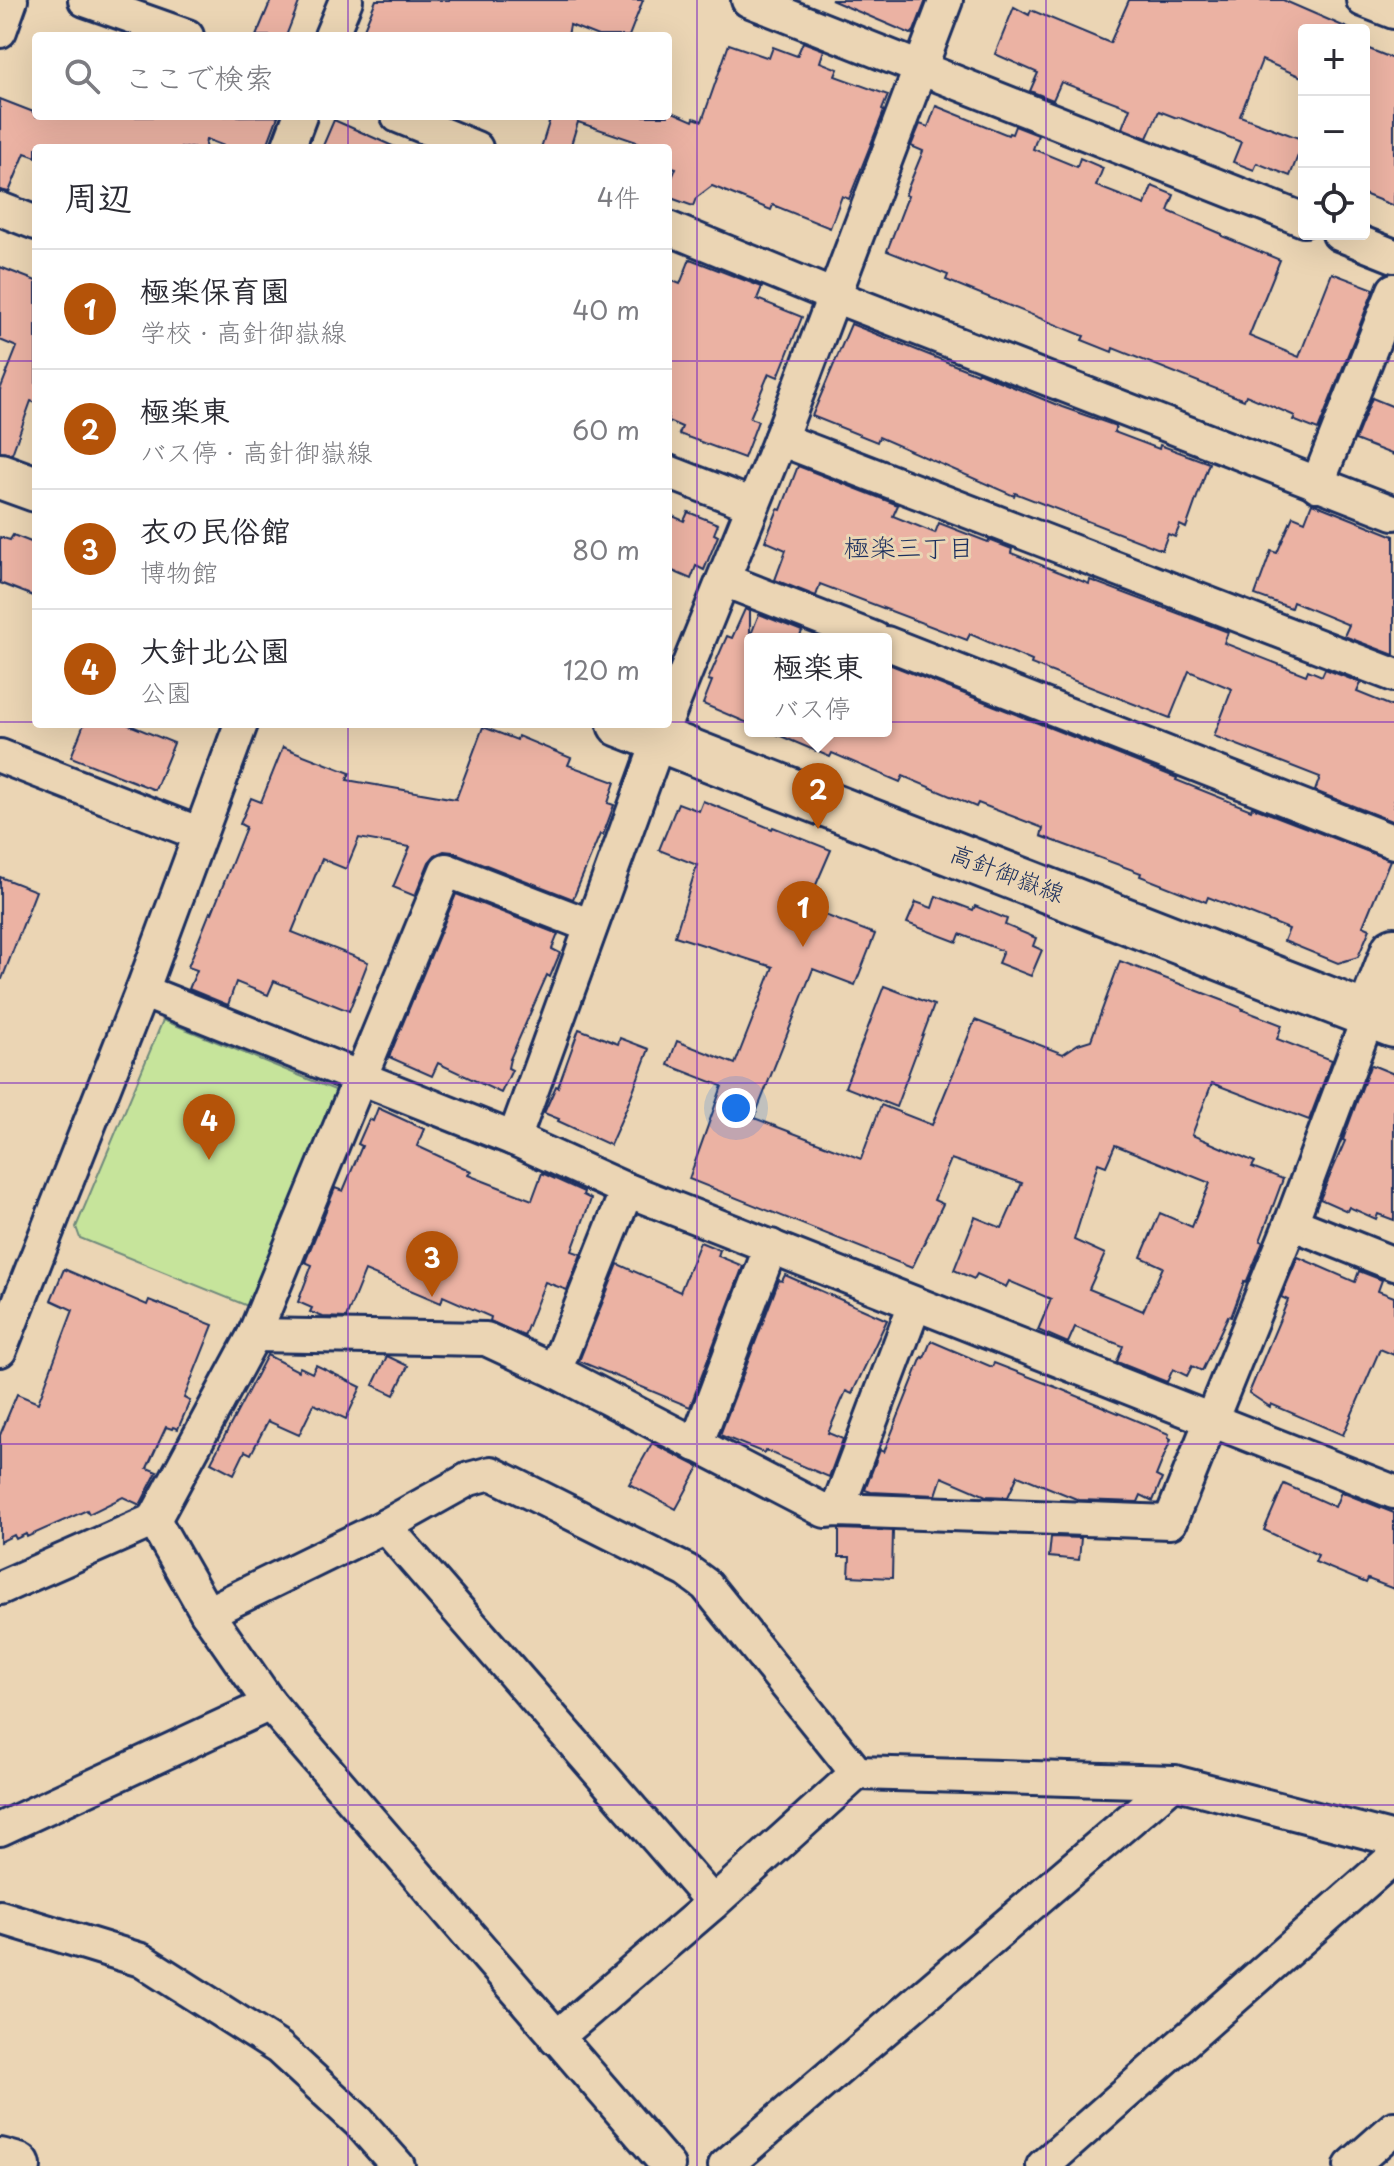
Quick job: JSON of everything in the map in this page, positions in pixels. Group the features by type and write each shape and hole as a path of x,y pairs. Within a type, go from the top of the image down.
{"street":[{"path":"0,31 11,0"},
{"path":"85,0 176,32"},
{"path":"333,32 346,0"},
{"path":"748,0 1298,218"},
{"path":"672,687 724,580 946,0"},
{"path":"1363,0 1394,12"},
{"path":"290,144 298,120"},
{"path":"408,120 466,144"},
{"path":"0,209 32,221"},
{"path":"672,230 834,296 1394,513"},
{"path":"1354,240 1394,256"},
{"path":"1317,485 1394,290"},
{"path":"780,439 1394,675"},
{"path":"672,474 753,505"},
{"path":"0,476 32,488"},
{"path":"724,580 860,633"},
{"path":"892,645 1394,842"},
{"path":"0,1350 142,991 240,728"},
{"path":"514,1139 591,926 652,728"},
{"name":"高針御嶽線","path":"658,728 1382,1020"},
{"path":"0,756 200,834"},
{"path":"0,1588 154,1520 254,1335 446,870 591,926"},
{"path":"254,1335 486,1339 555,1371 825,1511 1170,1522 1291,1223 1382,1020 1394,950"},
{"path":"142,991 514,1139 627,1190 1394,1492"},
{"path":"555,1371 627,1190"},
{"path":"1291,1223 1394,1264"},
{"path":"696,1445 771,1246"},
{"path":"837,1510 915,1304"},
{"path":"207,1613 385,1526 469,1479 491,1473 687,1571 706,1585 857,1773"},
{"path":"154,1520 207,1613 270,1704 668,2166"},
{"path":"385,1526 713,1903"},
{"path":"0,1829 270,1704"},
{"path":"556,2038 713,1903 857,1773 1174,1782 1394,1839"},
{"path":"725,2166 1174,1782"},
{"path":"1043,2166 1394,1857"},
{"path":"0,1917 141,1960 279,2048 359,2122 398,2166"},
{"path":"1351,2166 1394,2128"},
{"path":"0,2161 18,2166"}],"green space":[{"path":"163,1020 340,1092 255,1309 80,1238 76,1227"}],"building":[{"path":"271,0 300,0 288,32 258,32"},
{"path":"376,0 643,0 631,32 588,32 570,25 569,32 363,32"},
{"path":"831,0 926,0 911,34"},
{"path":"1129,0 1283,0 1338,24 1298,24 1298,75 1262,60 1240,116 1298,138 1298,155 1290,176 1257,163 1254,170 1233,162 1241,142 1178,117 1159,111 1147,138 1122,128 1130,108 1061,82 1053,100 1030,91 1038,73 995,54 1014,7 1029,15 1031,10 1110,43"},
{"path":"803,42 824,50 820,62 838,69 835,76 888,95 849,199 842,196 830,228 773,205 771,210 712,186 696,198 693,206 672,198 672,178 676,168 672,167 672,144 636,144 578,122 571,144 542,144 550,120 672,120 672,112 693,121 694,118 702,121 729,44 769,58 773,47 797,56"},
{"path":"1370,49 1394,59 1394,206 1370,196"},
{"path":"0,99 32,111 32,120 276,120 268,144 219,144 206,139 205,144 32,144 32,156 25,153 9,192 0,190"},
{"path":"936,106 1008,135 1012,134 1015,126 1038,135 1033,149 1077,167 1080,158 1103,168 1096,186 1145,205 1152,186 1174,195 1168,211 1280,260 1249,336 1299,357 1332,273 1374,289 1318,430 1293,420 1295,416 1246,395 1244,400 1113,348 1112,352 1082,340 1084,336 946,280 948,275 887,251 923,151 911,146 920,124 928,127"},
{"path":"334,120 388,144 324,144"},
{"path":"690,259 762,287 757,299 802,317 778,377 769,373 750,418 758,421 744,458 679,434 682,427 672,423 672,281 680,284"},
{"path":"0,267 32,279 32,401 12,454 0,452 0,390 17,347 0,340"},
{"path":"851,324 1116,426 1114,432 1209,463 1186,528 1180,525 1175,537 1168,534 1162,550 1015,493 1014,496 879,437 877,442 812,416"},
{"path":"1372,398 1394,407 1394,455 1355,440"},
{"path":"798,466 898,505 893,516 935,533 939,523 989,540 1012,549 1011,553 1089,584 1090,580 1228,632 1224,643 1306,675 1308,670 1322,676 1325,669 1361,683 1357,692 1394,707 1394,822 1315,791 1320,777 1214,736 1232,689 1189,671 1170,718 1031,664 1032,661 970,634 967,640 820,584 816,596 775,580 786,550 765,541"},
{"path":"1312,503 1394,536 1394,655 1344,636 1349,625 1293,602 1291,608 1255,595 1271,551 1277,553 1293,516 1305,521"},
{"path":"688,512 718,524 714,534 718,536 704,570 696,566 691,579 672,571 672,516 684,521"},
{"path":"13,535 32,542 32,595 0,583 0,537 10,540"},
{"path":"745,609 750,611 750,633 744,633 744,721 703,704 712,681 708,680 727,636 732,638"},
{"path":"759,614 801,633 752,633"},
{"path":"892,665 1251,810 1252,807 1390,860 1363,926 1370,929 1358,957 1338,963 1284,941 1289,929 1208,897 1206,902 1140,876 1141,873 1041,836 1043,828 978,803 976,807 903,776 900,782 832,753 830,757 783,737 892,737"},
{"path":"82,728 137,728 174,743 155,790 71,757"},
{"path":"483,728 517,740 518,736 571,758 568,765 615,782 608,803 614,805 573,899 453,852 444,851 435,855 415,896 393,887 410,847 359,838 346,869 322,859 292,932 368,962 349,1011 274,981 268,995 236,982 228,1005 189,989 197,970 188,967 246,827 240,824 251,798 261,802 283,747 350,773 347,780 456,799"},
{"path":"703,801 831,850 806,908 875,934 855,985 813,969 754,1118 861,1159 881,1105 932,1125 975,1020 1063,1054 1091,1040 1120,961 1282,1025 1277,1039 1332,1060 1309,1120 1212,1083 1192,1135 1255,1162 1252,1167 1283,1179 1246,1283 1202,1371 1192,1366 1187,1376 1173,1369 1167,1382 1117,1362 1123,1346 1075,1327 1068,1343 1038,1330 1051,1299 1009,1281 1006,1287 977,1274 974,1279 954,1270 975,1217 1002,1228 1022,1183 951,1159 934,1200 943,1204 912,1268 689,1179 722,1086 668,1065 677,1041 735,1064 773,967 675,936 697,865 659,850 678,803 699,811","holes":["1115,1145 1210,1183 1192,1227 1160,1213 1141,1257 1163,1267 1143,1311 1089,1289 1105,1254 1074,1240 1098,1163 1106,1166"]},
{"path":"0,877 36,891 2,979 0,979"},
{"path":"456,894 558,934 552,949 560,953 510,1059 508,1068 512,1070 501,1093 438,1063 432,1076 389,1057"},
{"path":"936,896 973,910 975,906 1007,919 1005,925 1036,938 1033,946 1042,950 1031,976 998,963 1003,951 960,934 957,942 907,923 916,902 932,908"},
{"path":"884,986 934,1005 896,1107 845,1087"},
{"path":"579,1029 618,1044 620,1038 649,1049 610,1145 544,1113 558,1087"},
{"path":"1372,1065 1394,1074 1394,1220 1378,1214 1376,1219 1349,1207 1347,1211 1320,1199"},
{"path":"378,1108 424,1129 417,1146 471,1171 468,1175 532,1200 542,1173 584,1192 583,1195 591,1199 572,1251 581,1254 567,1290 545,1282 524,1336 490,1321 491,1317 443,1296 441,1303 365,1271 346,1318 323,1317 310,1312 312,1308 298,1302 312,1265 305,1262 335,1188 343,1191 362,1146 358,1144 369,1119 373,1121"},
{"path":"700,1242 720,1250 718,1256 743,1266 690,1407 579,1361 618,1264 680,1292"},
{"path":"1298,1257 1355,1282 1359,1271 1382,1280 1378,1291 1394,1297 1394,1355 1380,1349 1343,1435 1271,1404 1270,1407 1249,1393 1288,1300 1281,1297"},
{"path":"64,1269 147,1305 149,1300 213,1325 184,1398 190,1401 178,1429 166,1427 147,1468 157,1472 140,1505 123,1497 89,1514 87,1510 27,1537 26,1534 16,1539 14,1535 0,1542 0,1435 17,1394 38,1403 73,1310 51,1300"},
{"path":"785,1275 887,1320 852,1394 846,1391 828,1433 843,1439 829,1477 720,1435 779,1280 782,1281"},
{"path":"931,1341 992,1367 994,1363 1058,1388 1169,1434 1171,1439 1156,1476 1162,1479 1153,1501 1141,1495 1138,1502 1079,1500 1018,1475 1008,1497 986,1496 942,1477 936,1495 865,1490 880,1450 884,1452"},
{"path":"267,1355 298,1371 300,1367 312,1373 316,1365 361,1387 346,1419 314,1404 299,1435 268,1421 251,1454 245,1451 234,1474 211,1462"},
{"path":"387,1356 408,1366 394,1395 373,1385"},
{"path":"652,1443 699,1467 676,1509 629,1484"},
{"path":"1284,1484 1335,1507 1341,1492 1394,1513 1394,1589 1368,1579 1366,1583 1315,1562 1318,1555 1264,1530"},
{"path":"839,1529 893,1531 892,1578 849,1576 850,1557 839,1557"},
{"path":"1051,1537 1081,1538 1079,1560 1049,1557"}],"place":[{"name":"極楽東","path":"818,829"},
{"name":"極楽保育園","path":"803,947"},
{"name":"大針北公園","path":"209,1160"},
{"name":"衣の民俗館","path":"432,1297"}],"district":[{"name":"極楽三丁目","path":"909,548"}]}
